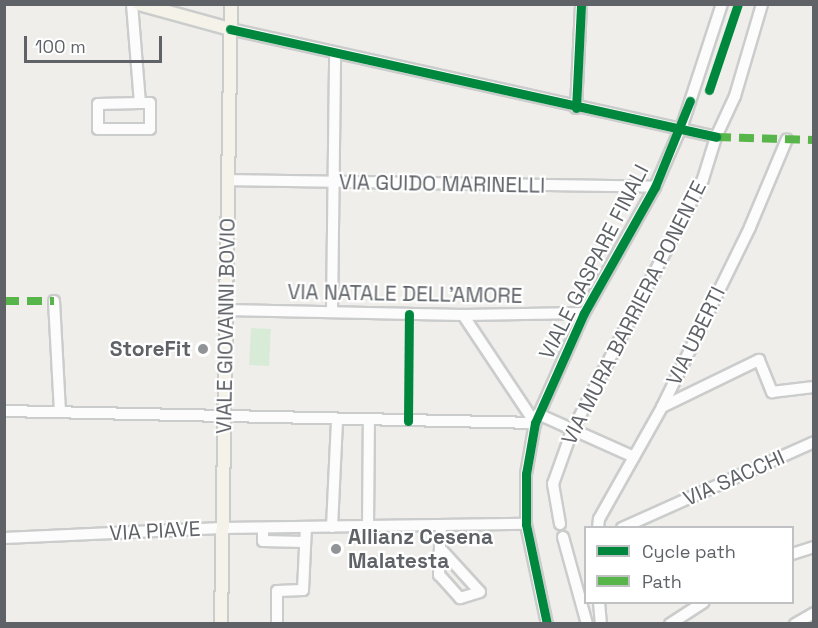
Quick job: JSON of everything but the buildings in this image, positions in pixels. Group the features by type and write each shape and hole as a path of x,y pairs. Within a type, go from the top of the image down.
{"main road":[{"path":"139,4 230,29"},
{"name":"VIALE GIOVANNI BOVIO","path":"221,624 231,4"}],"street":[{"path":"132,4 140,103"},
{"path":"576,108 580,4"},
{"name":"VIALE GASPARE FINALI","path":"547,624 526,524 526,474 536,418 584,313 622,252 655,187 680,129 722,4"},
{"name":"VIA MURA BARRIERA PONENTE","path":"560,524 553,484 572,431 703,179 716,137 735,96 762,4"},
{"path":"230,29 576,108 716,137"},
{"path":"332,311 336,183 335,54"},
{"path":"140,103 150,103 150,129 98,129 98,104 140,103"},
{"name":"VIA UBERTI","path":"598,526 598,519 662,407 750,227 787,140"},
{"name":"VIA GUIDO MARINELLI","path":"228,180 655,187"},
{"path":"54,302 60,411"},
{"name":"VIA NATALE DELL'AMORE","path":"226,310 463,315 584,313"},
{"path":"463,315 536,418"},
{"path":"662,407 759,360 772,392 813,387"},
{"path":"4,411 369,420 536,418 634,457"},
{"path":"332,527 337,419"},
{"path":"368,526 369,420"},
{"name":"VIA SACCHI","path":"626,526 813,442"},
{"name":"VIA PIAVE","path":"4,538 222,528 441,527 526,524"},
{"path":"277,624 277,591 303,590 306,527"},
{"path":"440,548 480,592 460,598 440,575 440,548 441,527"},
{"path":"263,528 263,541 305,542"},
{"path":"563,537 587,624"},
{"path":"794,553 813,547"},
{"path":"599,604 602,624"},
{"path":"670,624 702,604"},
{"path":"795,624 813,613"}],"green space":[{"path":"251,328 271,329 269,366 249,365"}],"marked path":[{"path":"716,137 814,140"},
{"path":"4,301 54,301"}],"cycle path":[{"path":"576,108 581,4"},
{"path":"709,90 738,4"},
{"path":"230,29 716,137"},
{"path":"547,624 526,524 526,474 535,423 584,313 655,187 690,101"},
{"path":"408,421 409,314"}],"place":[{"name":"StoreFit","path":"203,349"},
{"name":"Allianz Cesena Malatesta","path":"336,549"}]}
